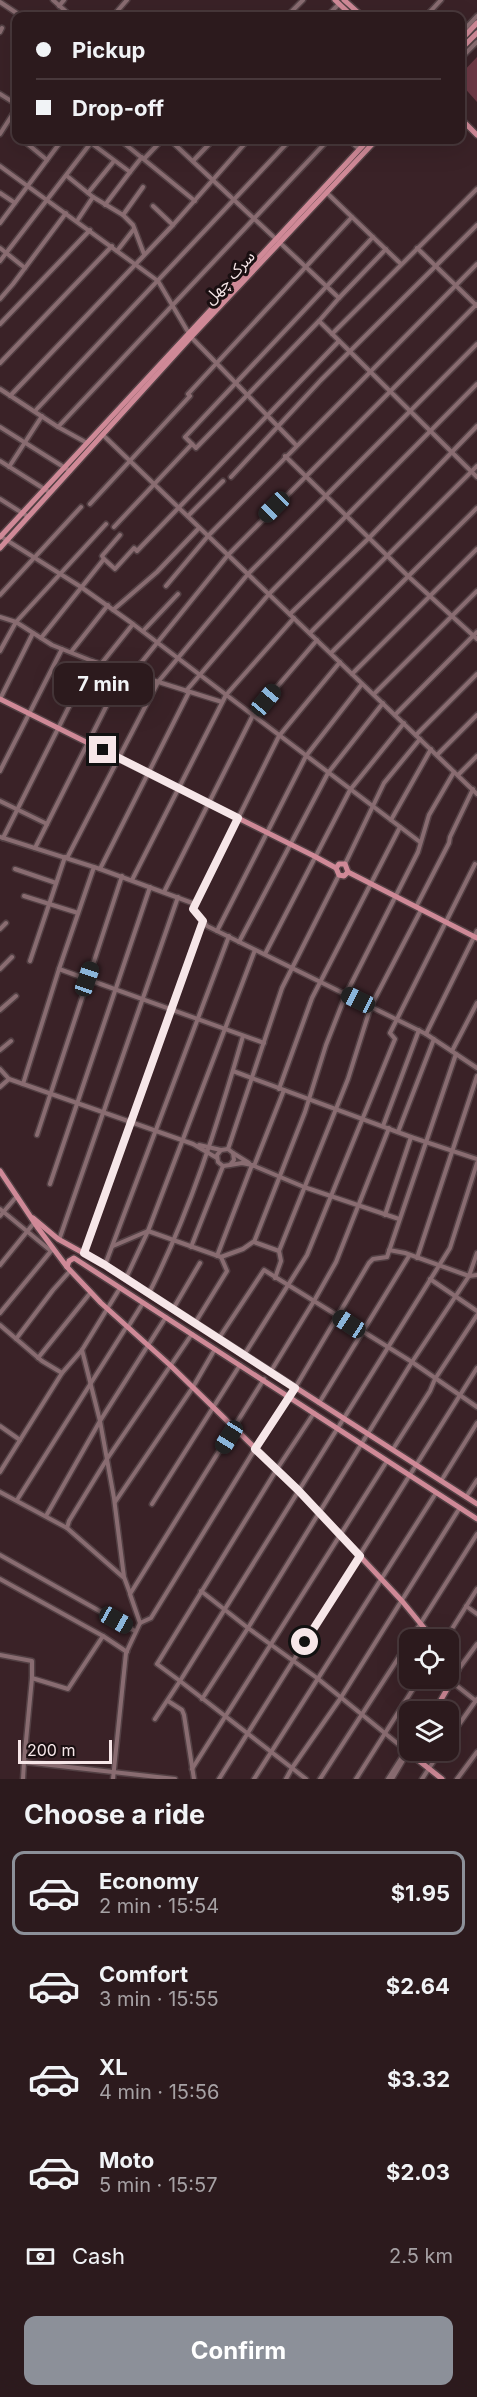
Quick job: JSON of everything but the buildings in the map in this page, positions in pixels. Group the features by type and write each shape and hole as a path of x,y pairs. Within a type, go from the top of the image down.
{"main road":[{"path":"339,1 356,12"},
{"path":"465,36 477,23"},
{"path":"465,45 477,33"},
{"path":"465,123 477,135"},
{"path":"278,240 365,144"},
{"name":"سرک چهل","path":"0,548 49,492 104,436 189,335 326,192 361,151 371,144"},
{"path":"0,537 86,442 189,335"},
{"path":"0,699 314,856 336,868 339,875 344,876 348,872"},
{"path":"336,868 339,864 345,864 348,872 445,922 476,935"},
{"path":"1,1173 51,1250 107,1309 171,1366 298,1490 426,1629"},
{"path":"29,1214 59,1240 126,1278 477,1504"},
{"path":"69,1269 69,1261 74,1258 477,1519"},
{"path":"420,1761 442,1779"}],"street":[{"path":"53,0 66,12"},
{"path":"59,6 64,0"},
{"path":"116,12 127,0"},
{"path":"292,12 303,0"},
{"path":"430,12 441,0"},
{"path":"0,2 15,12"},
{"path":"465,28 477,16"},
{"path":"465,54 477,42"},
{"path":"0,134 12,115"},
{"path":"28,144 47,160"},
{"path":"1,220 59,144"},
{"path":"0,261 67,176 87,144"},
{"path":"95,144 129,172"},
{"path":"125,144 195,201"},
{"path":"105,205 129,172 158,144"},
{"path":"174,144 339,298"},
{"path":"193,161 209,144"},
{"path":"10,396 173,225 244,144"},
{"path":"35,411 286,144"},
{"path":"58,427 324,144"},
{"path":"353,144 361,151"},
{"path":"88,193 114,160"},
{"path":"0,166 158,281 189,335 296,445"},
{"path":"67,176 93,197 123,215 134,229 144,254"},
{"path":"123,215 143,187"},
{"path":"332,334 477,189"},
{"path":"0,192 15,204"},
{"path":"326,192 401,264"},
{"path":"77,221 93,197"},
{"path":"153,206 173,225"},
{"path":"0,299 66,213"},
{"path":"90,504 190,396 188,394 215,363 352,217"},
{"path":"231,477 350,352 477,225"},
{"path":"117,250 134,229"},
{"path":"0,324 90,230"},
{"path":"373,237 185,437 196,448 386,249"},
{"path":"0,363 112,246"},
{"path":"0,248 25,268"},
{"path":"132,674 228,555 476,305 417,248"},
{"path":"166,586 208,536 285,456 477,264"},
{"path":"318,321 477,477"},
{"path":"120,535 102,556 115,569 134,548 137,551 339,341"},
{"path":"30,961 66,857 158,682 248,574 477,344"},
{"path":"100,869 188,692 200,675 269,594 477,384"},
{"path":"1,392 93,447"},
{"path":"9,467 42,416"},
{"path":"0,426 70,471"},
{"path":"132,880 226,695 292,616 477,426"},
{"path":"104,436 477,794"},
{"path":"114,527 192,444"},
{"path":"285,456 409,578 476,636 395,715"},
{"path":"0,461 49,492"},
{"path":"310,633 477,466"},
{"path":"188,516 223,481"},
{"path":"0,499 27,516"},
{"path":"0,594 81,507"},
{"path":"331,653 477,508"},
{"path":"0,651 16,622 106,524"},
{"path":"113,610 157,572 200,528"},
{"path":"0,537 81,587 143,631 420,842"},
{"path":"352,674 477,549"},
{"path":"41,638 105,559"},
{"path":"374,694 477,591"},
{"path":"143,631 178,594"},
{"path":"70,652 108,606"},
{"path":"0,617 16,622 62,649 92,661 222,702"},
{"path":"101,664 133,624"},
{"path":"0,699 33,633"},
{"path":"164,892 253,715 317,640"},
{"path":"0,771 62,649"},
{"path":"92,661 2,838 122,876 195,904"},
{"path":"340,662 279,736 193,909 207,926 419,1030 477,1068"},
{"path":"35,848 124,671"},
{"path":"345,864 384,783 418,737 477,674"},
{"path":"218,931 306,756 363,684"},
{"path":"239,942 328,773 383,703"},
{"path":"437,755 477,715"},
{"path":"265,954 350,790 404,723"},
{"path":"391,820 431,750"},
{"path":"112,1246 148,1231 219,1256 243,1249 254,1241 346,994 418,852 429,815 456,773 477,756"},
{"path":"275,1278 281,1261 279,1251 336,1109 371,1006 419,909 473,789"},
{"path":"0,801 47,824"},
{"path":"279,1089 320,981 400,827"},
{"path":"244,1355 307,1255 395,1039 390,1033 475,864"},
{"path":"24,1084 59,969 94,867"},
{"path":"15,868 56,883"},
{"path":"228,1149 282,988 339,875"},
{"path":"37,1135 122,876"},
{"path":"50,1184 150,887"},
{"path":"24,896 78,913"},
{"path":"59,1240 178,897"},
{"path":"84,1253 203,921"},
{"path":"0,929 6,923"},
{"path":"426,1034 476,935"},
{"path":"105,1265 229,936"},
{"path":"126,1278 148,1231 255,950"},
{"path":"0,969 12,957"},
{"path":"59,969 264,1043"},
{"path":"0,1010 16,996"},
{"path":"113,1779 127,1652 135,1631 140,1623 151,1618 295,1388 369,1263 378,1258 386,1258 454,1052 477,1003"},
{"path":"383,1126 419,1030"},
{"path":"149,1293 174,1241 208,1149 243,1036"},
{"path":"398,1132 434,1039"},
{"path":"0,1050 11,1041"},
{"path":"0,1069 9,1079 183,1141 208,1149 228,1149 253,1166"},
{"path":"155,1719 450,1248 477,1161 233,1071"},
{"path":"417,1258 477,1076"},
{"path":"0,1087 9,1079"},
{"path":"195,1323 226,1271 219,1256 284,1090"},
{"path":"271,1371 336,1262 389,1128"},
{"path":"385,1215 411,1137"},
{"path":"208,1149 223,1166"},
{"path":"217,1158 221,1150"},
{"path":"230,1165 234,1160 233,1153"},
{"path":"223,1166 242,1163 253,1166 304,1187 399,1219"},
{"path":"191,1247 223,1166"},
{"path":"0,1313 51,1250 1,1213 17,1196"},
{"path":"0,1265 34,1224"},
{"path":"254,1241 279,1251"},
{"path":"389,1250 405,1253 469,1275 477,1275"},
{"path":"202,1700 412,1362 469,1275 477,1253"},
{"path":"319,1403 409,1256"},
{"path":"173,1309 200,1263"},
{"path":"16,1339 69,1269"},
{"path":"219,1338 264,1270 412,1362 477,1407"},
{"path":"393,1449 477,1313 430,1279"},
{"path":"0,1472 62,1373 82,1350 121,1288"},
{"path":"38,1358 91,1292"},
{"path":"17,1500 143,1302"},
{"path":"46,1516 100,1421 166,1317"},
{"path":"0,1325 38,1358 62,1373"},
{"path":"67,1528 107,1459 192,1334"},
{"path":"114,1503 193,1387 215,1349"},
{"path":"82,1350 100,1421 124,1577 140,1623"},
{"path":"152,1504 240,1365"},
{"path":"219,1779 477,1368"},
{"path":"130,1594 264,1379"},
{"path":"306,1779 157,1664 314,1413"},
{"path":"441,1481 477,1423"},
{"path":"0,1426 20,1440"},
{"path":"192,1769 339,1533 387,1461"},
{"path":"466,1497 477,1480"},
{"path":"0,1492 67,1528 124,1577"},
{"path":"254,1779 436,1493"},
{"path":"286,1779 340,1699 459,1509"},
{"path":"417,1629 477,1534"},
{"path":"0,1555 135,1631"},
{"path":"0,1579 103,1636 127,1652"},
{"path":"452,1629 477,1589"},
{"path":"201,1591 317,1678 340,1699 399,1744"},
{"path":"466,1606 477,1614"},
{"path":"32,1678 68,1689 103,1636"},
{"path":"459,1669 477,1644"},
{"path":"0,1655 32,1661 22,1779"},
{"path":"320,1779 399,1657"},
{"path":"459,1687 477,1700 459,1725"},
{"path":"356,1779 413,1689"},
{"path":"168,1701 182,1710 184,1715 194,1779"},
{"path":"457,1779 477,1752"},
{"path":"390,1779 402,1761"},
{"path":"422,1779 434,1761"},
{"path":"24,1762 175,1779"}],"shaded area":[{"path":"477,57 477,102 465,88 465,70"}],"route":[{"path":"103,750 238,818 193,909 203,921 84,1253 295,1388 255,1449 298,1490 360,1556 305,1642"}]}
